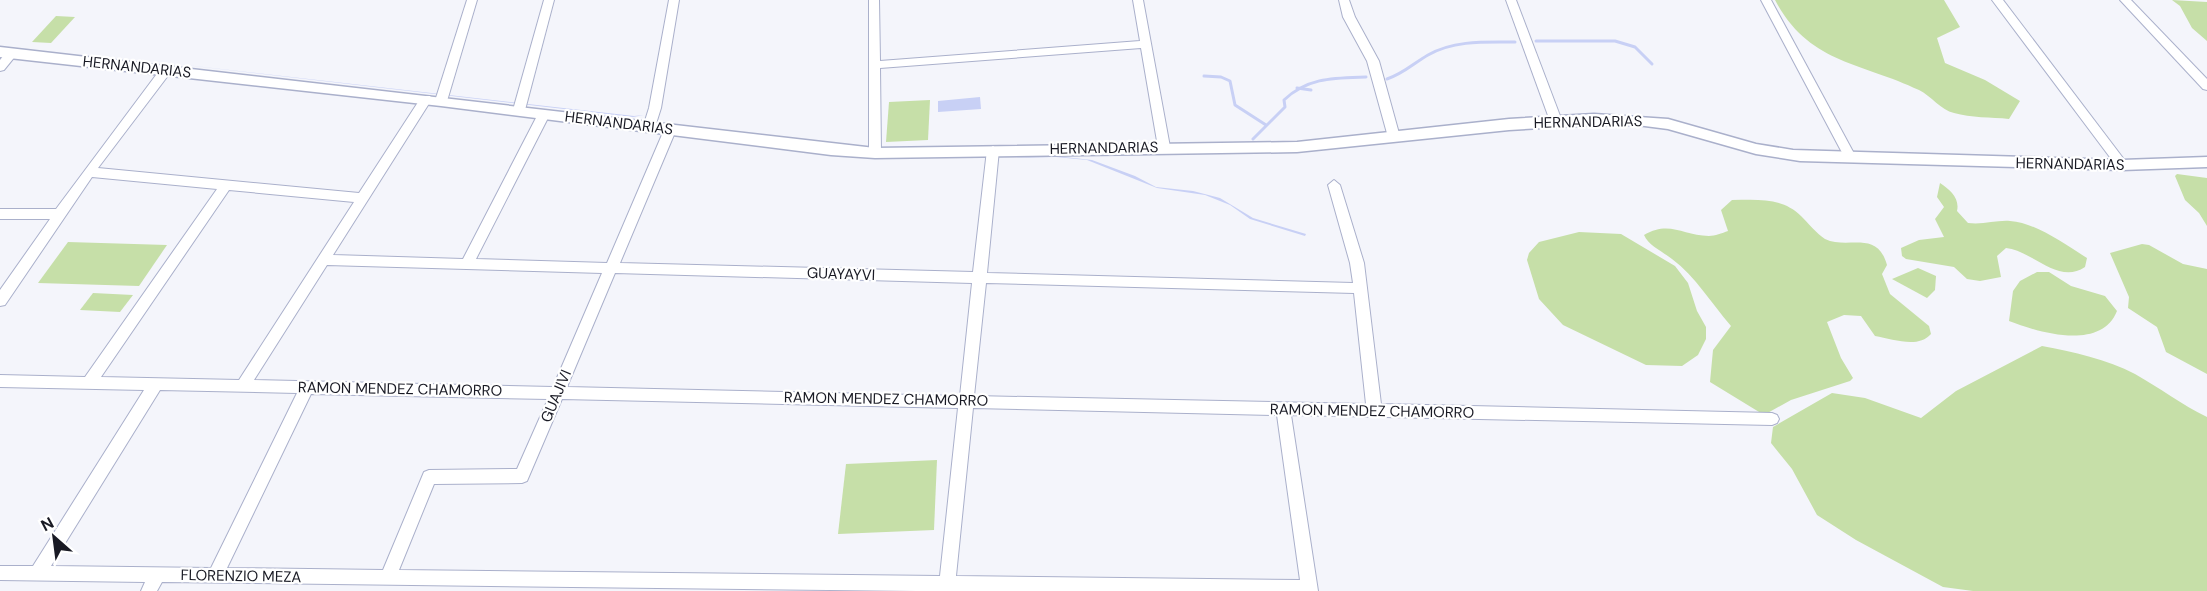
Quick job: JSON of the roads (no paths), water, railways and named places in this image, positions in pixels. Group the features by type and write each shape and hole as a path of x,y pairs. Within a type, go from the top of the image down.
{"street":[{"path":"441,101 471,0"},
{"path":"519,110 549,0"},
{"path":"650,127 656,108 674,0"},
{"path":"874,0 875,153"},
{"path":"1138,0 1164,147"},
{"path":"1344,0 1349,17 1373,62 1394,137"},
{"path":"1510,0 1556,122"},
{"path":"1766,0 1851,159"},
{"path":"1997,0 2122,165"},
{"path":"2125,0 2207,86"},
{"path":"875,65 1146,44"},
{"path":"0,67 6,53"},
{"name":"HERNANDARIAS","path":"6,53 426,99 875,153 1164,147 1297,147 1556,122 1660,122 1758,150 1851,159 2122,165 2207,162"},
{"path":"0,301 89,172 166,70"},
{"path":"243,386 426,99"},
{"path":"467,264 544,114"},
{"name":"GUAJIVI","path":"388,578 429,477 522,476 670,130"},
{"path":"947,584 993,150"},
{"path":"89,172 362,198"},
{"path":"89,383 226,185"},
{"path":"1334,185 1356,263 1374,410"},
{"path":"0,214 60,214"},
{"name":"GUAYAYVI","path":"323,260 1359,288"},
{"name":"RAMON MENDEZ CHAMORRO","path":"0,381 1772,419"},
{"path":"37,574 156,384"},
{"path":"214,576 307,387"},
{"path":"1283,409 1310,589"},
{"name":"FLORENZIO MEZA","path":"0,573 214,576 321,584 388,578 487,585 824,587 947,584 993,588 1310,589"},
{"path":"149,591 157,575"}],"water":[{"path":"177,64 634,116 644,115 633,117"},
{"path":"980,97 981,109 938,112 938,101"},
{"path":"1055,156 1092,160 1135,176 1156,187 1193,191 1220,198 1253,218 1306,234 1305,236 1250,219 1230,205 1205,195 1157,188 1087,160 1056,157 1003,158"}],"waterway":[{"path":"1536,41 1615,41 1635,47 1652,64"},
{"path":"1387,79 1428,55 1448,47 1470,43 1515,42"},
{"path":"1204,76 1221,77 1230,81 1235,105 1266,125"},
{"path":"1300,88 1322,80 1366,77"},
{"path":"1253,139 1285,107 1284,100 1300,88"},
{"path":"1300,88 1311,90"}]}
